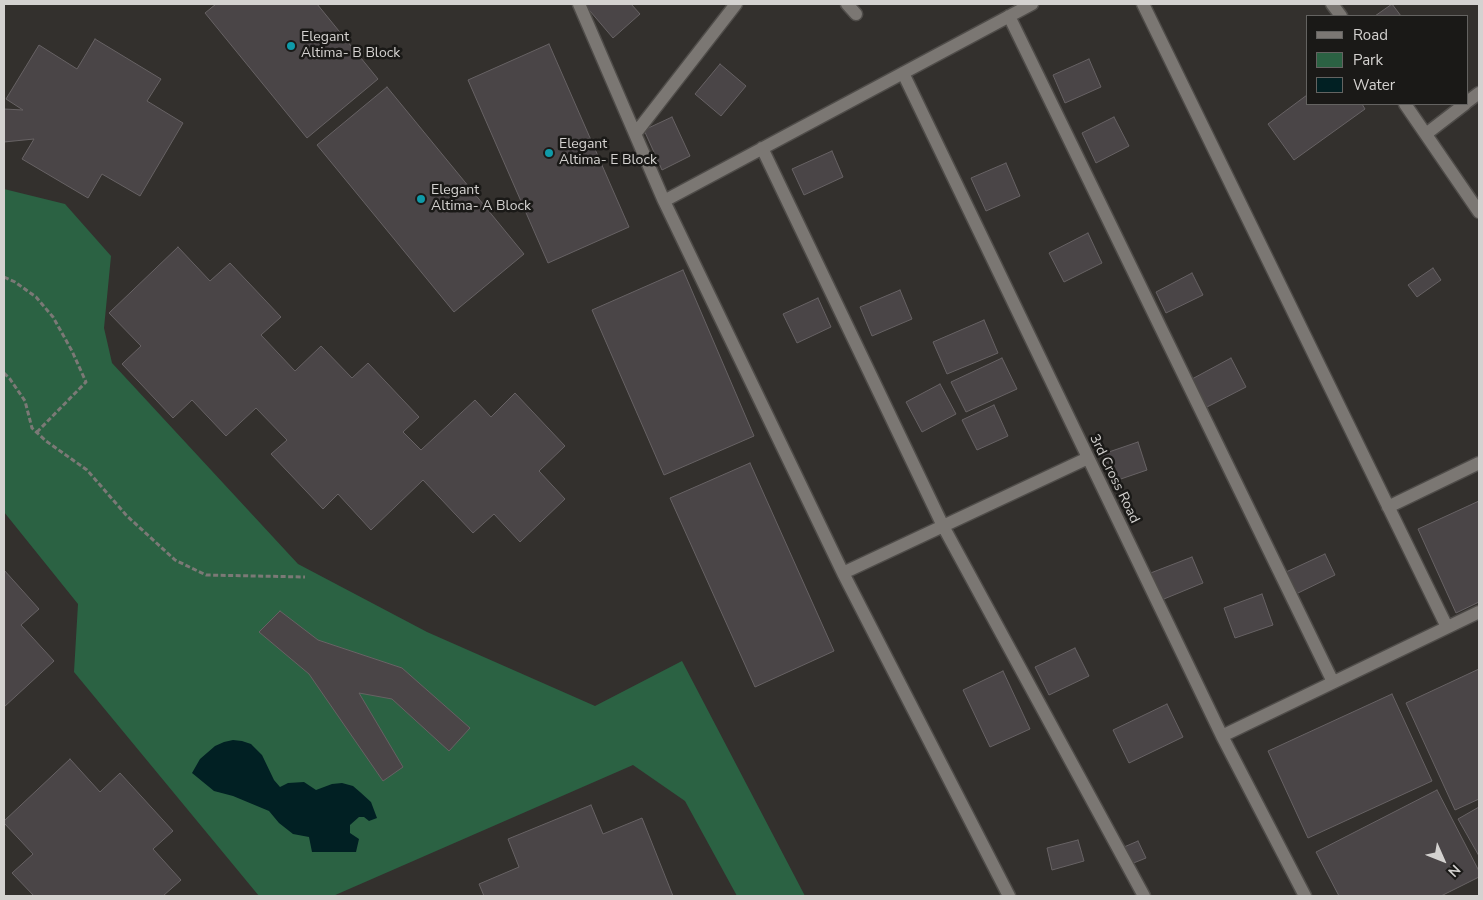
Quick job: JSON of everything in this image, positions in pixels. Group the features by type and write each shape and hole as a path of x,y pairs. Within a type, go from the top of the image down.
{"street":[{"path":"579,4 664,201 843,573 1009,896"},
{"path":"635,134 736,4"},
{"path":"848,4 856,14"},
{"path":"664,201 1032,4"},
{"path":"1143,4 1447,627"},
{"path":"1332,4 1340,15"},
{"path":"1009,16 1333,682"},
{"name":"3rd Cross Road","path":"903,73 1222,736 1305,896"},
{"path":"1468,101 1479,93"},
{"path":"1405,105 1479,212"},
{"path":"1426,134 1463,105"},
{"path":"762,148 943,526 1144,896"},
{"path":"843,573 1088,458"},
{"path":"1388,507 1479,463"},
{"path":"1222,736 1479,612"}],"path":[{"path":"4,277 15,282 36,297 53,317 72,351 86,382 36,432"},
{"path":"4,373 10,378 25,401 32,428 46,441 87,470 127,516 175,560 206,575 305,577"}],"green space":[{"path":"4,189 65,204 111,256 104,328 112,363 298,564 427,632 595,706 682,661 805,896 737,896 685,801 633,765 333,896 259,896 74,672 78,604 4,512"}],"water":[{"path":"233,740 251,744 262,755 274,780 280,787 288,783 304,782 316,790 332,784 342,783 353,786 371,802 377,818 369,821 364,817 359,817 350,825 350,833 359,839 356,852 312,852 309,837 293,834 279,823 269,811 233,796 214,791 192,773 200,759 215,746"}],"building":[{"name":"Elegant Altima- B Block","path":"216,4 317,4 378,79 307,138 205,13"},
{"path":"584,4 631,4 640,14 613,38"},
{"path":"1392,4 1400,15 1376,15"},
{"path":"95,39 161,79 147,101 183,123 140,196 102,174 88,198 22,159 34,139 4,142 4,109 23,110 6,99 39,45 77,69"},
{"name":"Elegant Altima- E Block","path":"549,44 629,227 548,263 468,80"},
{"path":"1089,59 1101,87 1065,103 1053,75"},
{"path":"720,64 746,86 721,116 695,94"},
{"name":"Elegant Altima- A Block","path":"387,87 524,254 454,312 317,145"},
{"path":"1306,96 1306,105 1363,105 1365,109 1294,160 1268,124"},
{"path":"672,117 690,156 662,170 644,130"},
{"path":"1114,117 1129,146 1096,163 1082,133"},
{"path":"832,151 843,177 804,195 792,169"},
{"path":"1006,163 1020,196 986,211 971,178"},
{"path":"1088,233 1102,263 1064,282 1049,253"},
{"path":"178,247 210,281 230,263 281,317 261,335 295,371 321,346 352,378 368,363 419,417 403,432 421,450 475,400 491,417 515,393 565,446 539,471 565,499 520,542 494,514 473,533 423,480 371,530 338,494 323,509 271,454 287,440 256,408 226,436 192,400 173,418 122,364 141,346 109,313"},
{"path":"1433,268 1441,280 1417,297 1408,285"},
{"path":"683,270 754,436 664,475 592,310"},
{"path":"1192,273 1203,295 1166,313 1156,292"},
{"path":"900,290 912,319 872,336 860,307"},
{"path":"818,298 831,327 797,343 783,314"},
{"path":"984,320 998,353 947,374 933,342"},
{"path":"1002,358 1017,389 966,412 951,382"},
{"path":"1231,358 1246,387 1207,407 1192,379"},
{"path":"940,384 956,414 922,432 906,402"},
{"path":"994,405 1008,436 977,450 962,420"},
{"path":"1138,442 1147,470 1112,482 1103,454"},
{"path":"750,463 834,651 755,687 670,498"},
{"path":"1479,501 1479,602 1456,613 1418,529"},
{"path":"1325,554 1335,575 1296,594 1286,572"},
{"path":"1192,557 1203,583 1159,601 1148,574"},
{"path":"4,570 39,609 21,625 54,661 4,707"},
{"path":"1262,594 1273,625 1235,638 1224,608"},
{"path":"280,611 318,640 402,668 470,728 449,751 392,699 359,693 403,767 383,781 309,674 259,632"},
{"path":"1075,648 1089,676 1049,695 1035,667"},
{"path":"1479,669 1479,799 1455,810 1406,703"},
{"path":"1003,671 1030,729 990,747 963,690"},
{"path":"1392,694 1432,781 1308,838 1268,751"},
{"path":"1167,704 1183,737 1129,763 1113,730"},
{"path":"70,759 100,792 120,773 173,831 153,849 181,880 163,896 34,896 12,873 33,854 4,821"},
{"path":"1437,790 1479,871 1479,877 1441,896 1339,896 1316,852"},
{"path":"591,805 603,834 642,818 673,896 484,896 479,884 519,867 508,839"},
{"path":"1479,807 1479,856 1458,819"},
{"path":"1078,840 1084,861 1052,870 1047,848"},
{"path":"1138,841 1146,858 1131,864 1124,847"}],"place":[{"name":"Elegant Altima- B Block","path":"291,46"},
{"name":"Elegant Altima- E Block","path":"549,153"},
{"name":"Elegant Altima- A Block","path":"421,199"}]}
